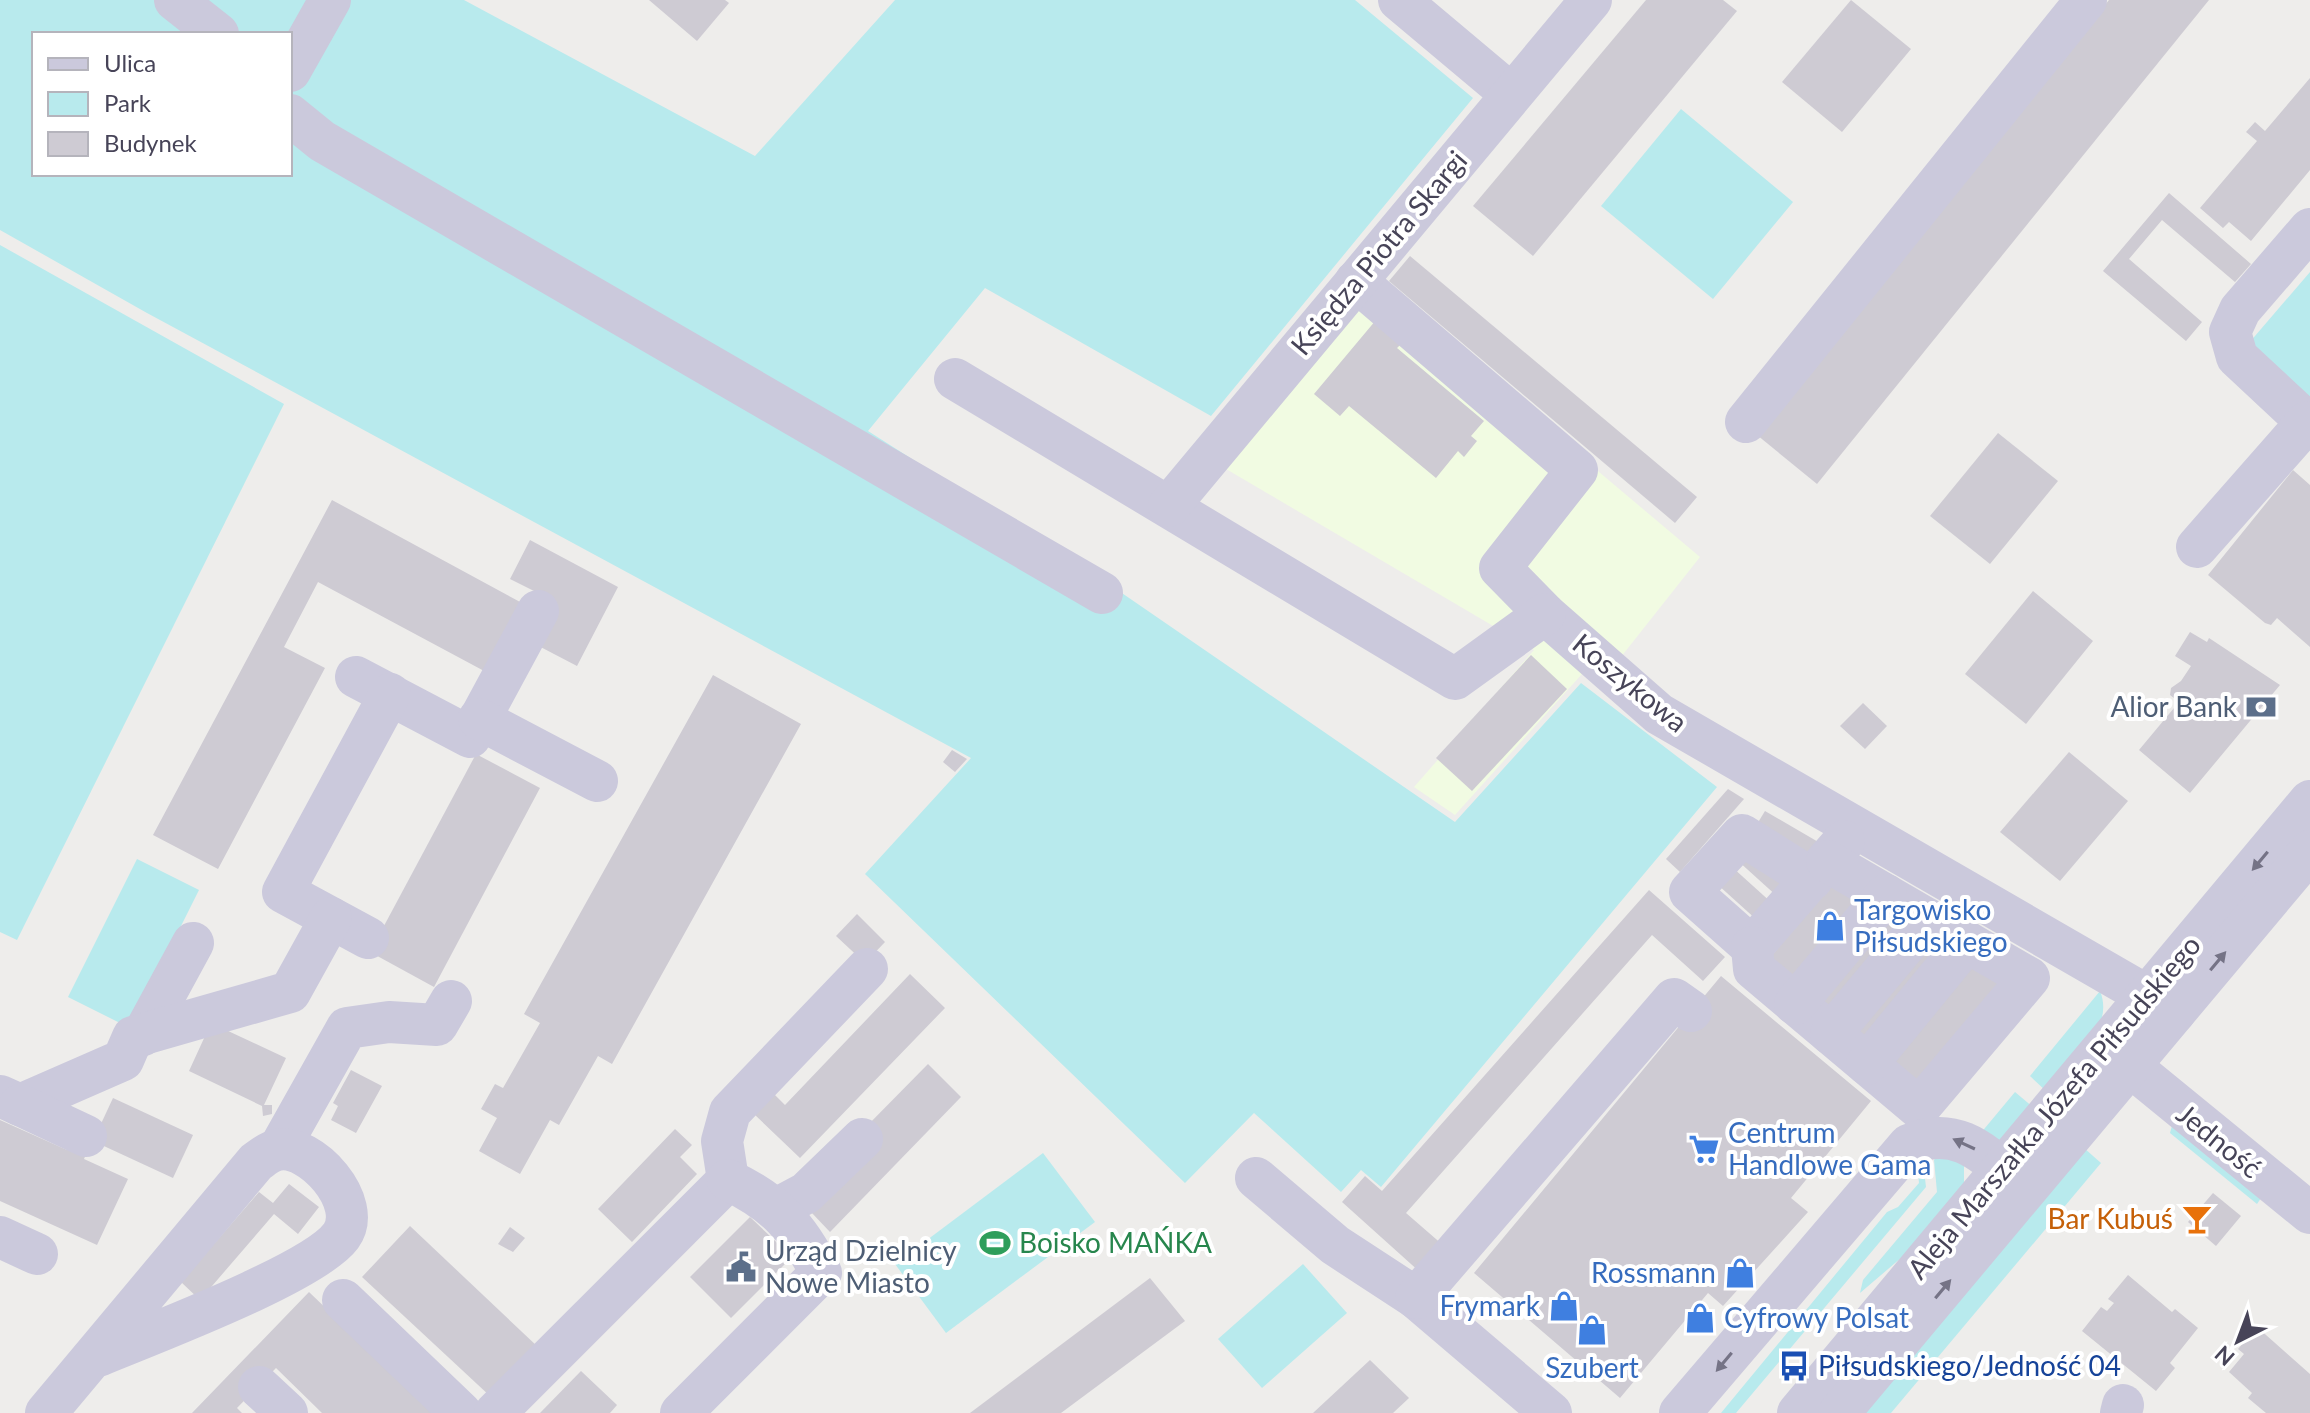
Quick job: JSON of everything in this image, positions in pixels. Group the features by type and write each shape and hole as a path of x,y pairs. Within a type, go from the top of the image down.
{"street":[{"path":"175,0 215,32"},
{"path":"292,67 330,0"},
{"path":"1399,0 1511,94"},
{"name":"Księdza Piotra Skargi","path":"1169,506 1591,0"},
{"path":"1746,422 2086,0"},
{"path":"292,117 322,141 1102,593"},
{"path":"2197,547 2309,424 2237,357 2230,332 2240,310 2310,229"},
{"name":"Koszykowa","path":"1356,281 1577,470 1500,568 1545,614 1659,714 2161,1004"},
{"path":"955,379 1455,679 1545,614"},
{"path":"368,938 283,892 373,686 470,737 538,611"},
{"path":"479,719 597,781"},
{"name":"Aleja Marszałka Józefa Piłsudskiego","path":"1839,1413 2014,1180 2161,1004 2310,801"},
{"path":"1752,947 1856,828"},
{"path":"1742,835 1819,870 1886,895 2029,978 1919,1108 1754,969 1752,947 1690,892 1742,835"},
{"name":"Aleja Marszałka Józefa Piłsudskiego","path":"1798,1413 2014,1180 2130,1066 2161,1004 2310,851"},
{"path":"1795,1004 1886,895"},
{"path":"10,1100 123,1060 133,1037 290,992 331,918"},
{"path":"1831,1034 1927,919"},
{"path":"1867,1064 1967,942"},
{"path":"143,1035 193,943"},
{"path":"728,1180 722,1141 730,1112 867,969"},
{"path":"1416,1298 1674,999 1691,1011"},
{"path":"46,1413 256,1162 279,1149 347,1028 389,1022 437,1025 451,1001"},
{"name":"Jedność","path":"2130,1066 2310,1213"},
{"path":"10,1100 86,1136"},
{"path":"1680,1413 1909,1145 1930,1135 1967,1143 2014,1180"},
{"path":"776,1209 806,1193 862,1139"},
{"path":"91,1359 306,1264 340,1237 349,1221 348,1205 340,1191 315,1164 279,1149"},
{"path":"1256,1178 1335,1245 1416,1298 1551,1413"},
{"path":"681,1413 821,1273 808,1246 776,1209 762,1196 728,1180"},
{"path":"495,1413 728,1180"},
{"path":"343,1300 461,1413"}],"shaded area":[{"path":"1371,280 1700,557 1598,686 1582,674 1455,815 1414,787 1534,650 1192,449"}],"green space":[{"path":"0,0 464,0 755,156 895,0 1355,0 1473,98 1211,416 985,288 868,431 1116,589 1455,822 1581,683 1717,787 1381,1187 1361,1170 1341,1192 1254,1113 1185,1183 865,874 971,758 147,313 0,230"},
{"path":"1681,109 1793,202 1713,299 1601,206"},
{"path":"0,245 284,404 17,940 0,932"},
{"path":"2310,272 2310,425 2237,357"},
{"path":"137,859 199,890 130,1028 68,997"},
{"path":"2100,991 2102,1019 2096,1033 2047,1092 2030,1076"},
{"path":"2015,1092 2034,1108 2000,1142 1980,1134"},
{"path":"2173,1122 2261,1198 2257,1204 2170,1133"},
{"path":"2084,1148 2101,1163 1891,1413 1861,1413"},
{"path":"1942,1150 1964,1166 1964,1191 1929,1234 1860,1293 1863,1280 1937,1192 1934,1160"},
{"name":"Boisko MAŃKA","path":"1043,1153 1095,1222 946,1333 895,1264"},
{"path":"1922,1153 1926,1187 1736,1413 1721,1413 1887,1212 1898,1207 1919,1183 1917,1163"},
{"path":"1303,1264 1347,1313 1262,1388 1218,1339"}],"building":[{"path":"649,0 725,0 729,3 697,41"},
{"path":"1646,0 1723,0 1737,11 1533,256 1473,206"},
{"path":"1851,0 1911,49 1842,132 1782,82"},
{"path":"2109,0 2209,0 1817,484 1757,435"},
{"path":"2310,78 2310,170 2251,241 2229,222 2223,228 2200,208 2257,141 2246,132 2255,122 2265,131"},
{"path":"2169,193 2251,264 2235,282 2162,220 2129,259 2202,322 2186,341 2103,271"},
{"path":"1410,256 1697,497 1675,523 1389,281"},
{"path":"1376,320 1403,342 1397,348 1484,421 1471,436 1477,441 1464,457 1458,451 1436,478 1349,406 1340,416 1314,394"},
{"path":"1998,433 2058,481 1990,564 1930,516"},
{"path":"2293,470 2310,485 2310,647 2277,618 2271,625 2265,623 2208,575"},
{"path":"332,500 522,603 486,672 318,582 284,647 325,668 218,869 153,835"},
{"path":"530,540 618,587 577,666 531,642 536,592 510,579"},
{"path":"2033,591 2093,641 2026,724 1965,674"},
{"path":"2190,632 2207,642 2209,638 2280,685 2190,793 2139,750 2179,702 2170,695 2171,688 2181,681 2191,666 2175,656"},
{"path":"1531,655 1567,689 1472,791 1436,758"},
{"path":"713,675 801,724 612,1064 598,1056 559,1125 550,1120 520,1174 479,1151 497,1118 481,1109 495,1084 503,1088 540,1023 524,1014"},
{"path":"1863,703 1887,726 1865,749 1840,726"},
{"path":"952,750 967,759 955,772 943,762"},
{"path":"2069,752 2128,801 2060,881 2000,832"},
{"path":"476,754 540,788 434,987 370,952"},
{"path":"1728,789 1744,799 1680,872 1666,859"},
{"path":"1765,811 1820,843 1810,861 1754,829"},
{"path":"1751,845 1792,882 1779,898 1737,860"},
{"path":"1732,867 1773,904 1758,921 1717,884"},
{"path":"1833,881 2019,971 1907,1111 1751,981"},
{"path":"1649,890 1725,957 1703,981 1652,935 1406,1213 1444,1246 1421,1273 1342,1202 1365,1176 1382,1191"},
{"path":"857,914 885,942 865,963 836,936"},
{"path":"910,974 945,1008 800,1158 754,1114 774,1094 785,1105"},
{"name":"Centrum Handlowe Gama","path":"1721,976 1871,1101 1791,1198 1808,1212 1723,1306 1708,1293 1620,1398 1474,1273"},
{"path":"211,1023 286,1058 264,1105 272,1105 272,1114 263,1116 262,1106 189,1071"},
{"path":"928,1064 961,1097 830,1232 811,1212 862,1131"},
{"path":"351,1070 382,1086 356,1133 331,1120 338,1106 333,1103"},
{"path":"113,1098 193,1135 173,1178 93,1141"},
{"path":"0,1120 67,1150 73,1137 90,1145 84,1159 128,1179 97,1245 0,1201"},
{"path":"675,1129 692,1145 680,1157 697,1174 632,1242 598,1209"},
{"path":"289,1184 319,1207 298,1234 274,1214 200,1300 181,1282 259,1192 273,1203"},
{"path":"2213,1193 2241,1216 2216,1246 2188,1222"},
{"name":"Urząd Dzielnicy Nowe Miasto","path":"750,1217 792,1257 731,1318 690,1277"},
{"path":"410,1226 538,1347 491,1397 362,1277"},
{"path":"510,1227 525,1238 513,1252 498,1244"},
{"path":"2128,1275 2172,1312 2175,1309 2198,1328 2170,1363 2175,1368 2156,1391 2082,1331 2101,1307 2107,1311 2114,1303 2108,1299"},
{"path":"1150,1278 1185,1321 1061,1413 970,1413"},
{"path":"309,1292 435,1413 322,1413 276,1368 237,1408 242,1413 192,1413"},
{"path":"2257,1327 2310,1374 2310,1413 2266,1413 2248,1398 2252,1393 2229,1372 2244,1354 2238,1349"},
{"path":"1370,1360 1409,1398 1393,1413 1313,1413"},
{"path":"581,1371 617,1405 610,1413 540,1413"}],"place":[{"name":"Alior Bank","path":"2261,707"},
{"name":"Targowisko Piłsudskiego","path":"1830,926"},
{"name":"Centrum Handlowe Gama","path":"1704,1149"},
{"name":"Bar Kubuś","path":"2197,1219"},
{"name":"Boisko MAŃKA","path":"995,1243"},
{"name":"Urząd Dzielnicy Nowe Miasto","path":"741,1267"},
{"name":"Rossmann","path":"1740,1273"},
{"name":"Frymark","path":"1564,1306"},
{"name":"Cyfrowy Polsat","path":"1700,1318"},
{"name":"Szubert","path":"1592,1330"},
{"name":"Piłsudskiego/Jedność 04","path":"1794,1366"}]}
